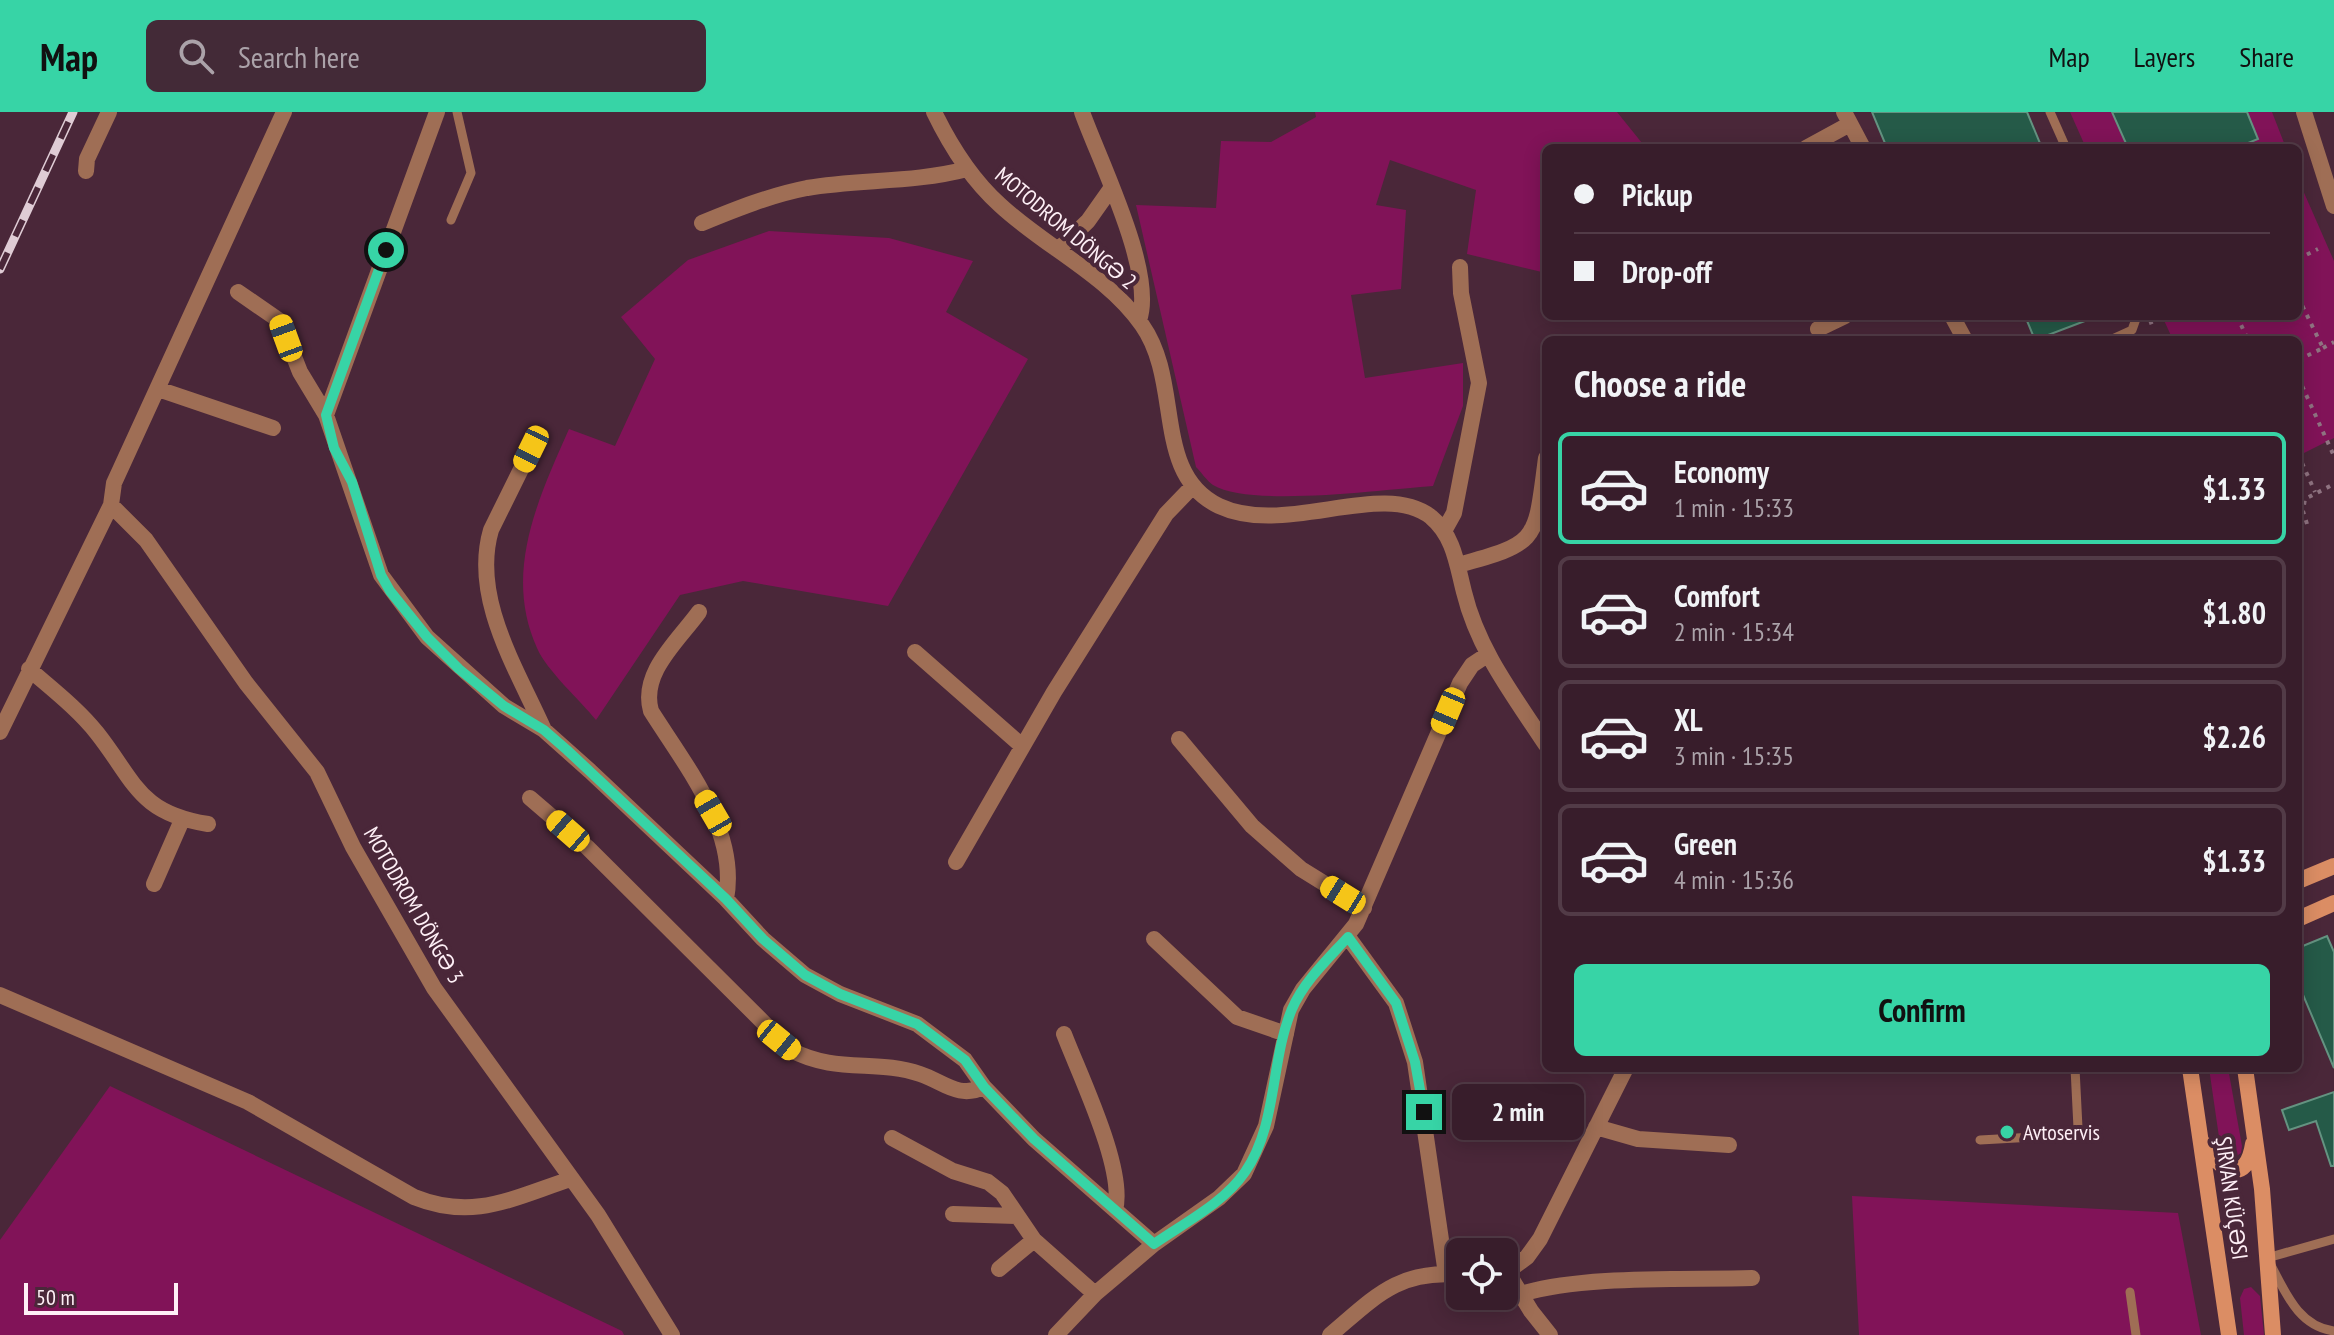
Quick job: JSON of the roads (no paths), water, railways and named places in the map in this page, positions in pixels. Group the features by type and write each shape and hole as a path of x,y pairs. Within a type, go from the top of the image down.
{"main road":[{"path":"2302,879 2334,866"},
{"path":"2302,917 2334,903"},
{"name":"ŞIRVAN KÜÇƏSI","path":"2191,1072 2229,1335"},
{"name":"ŞIRVAN KÜÇƏSI","path":"2246,1072 2255,1128 2273,1335"},
{"path":"2201,1137 2220,1166 2237,1170 2250,1160 2255,1128"}],"street":[{"path":"86,171 87,159 109,112"},
{"path":"0,732 111,505 114,483 284,112"},
{"path":"326,415 437,112"},
{"name":"MOTODROM DÖNGƏ 2","path":"934,112 967,169 1001,206 1059,249 1139,320 1157,346 1164,369 1177,458 1192,487"},
{"path":"1082,112 1112,187 1143,293 1139,320"},
{"path":"2304,112 2334,206"},
{"path":"1811,144 1847,118 1861,144"},
{"path":"702,223 756,201 808,188 935,178 967,169"},
{"path":"1059,249 1088,221 1112,187"},
{"path":"1444,531 1454,513 1479,383 1461,293 1460,267"},
{"path":"238,292 280,321 300,372 326,415 334,448 352,482 381,575 427,637 459,669 504,706 544,730 726,899 763,939 805,975 840,994 917,1024 965,1060 984,1087 1034,1139 1154,1244"},
{"path":"1818,329 1837,320"},
{"path":"158,389 273,428"},
{"path":"531,449 491,530 487,544 488,589 498,627 544,730"},
{"path":"1458,565 1510,551 1523,543 1535,522 1542,481"},
{"path":"956,862 1022,746 1166,514 1192,487 1227,509 1267,518 1399,503 1419,510 1444,531 1458,565 1471,619 1487,655 1542,739"},
{"name":"MOTODROM DÖNGƏ 3","path":"111,505 146,540 246,683 317,772 353,847 434,988 598,1215 672,1335"},
{"path":"699,612 650,677 647,696 651,711 713,813 728,861 726,899"},
{"path":"915,652 1022,746"},
{"path":"1056,1335 1095,1294 1154,1244 1219,1198 1244,1174 1266,1126 1291,1010 1303,989 1348,937 1364,908 1460,683 1472,665 1487,655"},
{"path":"29,669 98,734 138,794 182,820 208,824"},
{"path":"1179,739 1252,826 1301,869 1364,908"},
{"path":"530,798 587,847 791,1050 809,1060 837,1066 905,1070 960,1093 971,1093 984,1087"},
{"path":"154,884 182,820"},
{"path":"1348,937 1396,1003 1415,1062 1447,1238"},
{"path":"1154,939 1237,1017 1286,1034"},
{"path":"0,995 248,1102 414,1197 441,1208 471,1210 571,1179"},
{"path":"1064,1034 1115,1169 1119,1198 1115,1210"},
{"path":"1518,1264 1540,1239 1624,1072"},
{"path":"1596,1127 1638,1139 1729,1145"},
{"path":"892,1138 953,1171 988,1182 1002,1193 1034,1240 1095,1294"},
{"path":"953,1214 1016,1216"},
{"path":"999,1269 1034,1240"},
{"path":"1330,1335 1369,1300 1401,1280 1446,1275"},
{"path":"1521,1294 1541,1288 1589,1284 1752,1278"},
{"path":"1518,1290 1550,1335"}],"lane":[{"path":"451,220 471,173 457,112"},
{"path":"2050,112 2064,144"},
{"path":"2119,336 2132,330 2136,320"},
{"path":"1980,1140 2071,1135 2078,1128 2075,1072"},
{"path":"2333,1332 2318,1329 2305,1320 2267,1258 2334,1239"},
{"path":"2130,1292 2136,1335"}],"railway":[{"path":"0,269 73,112"}],"place":[{"name":"Avtoservis","path":"2007,1132"}]}
